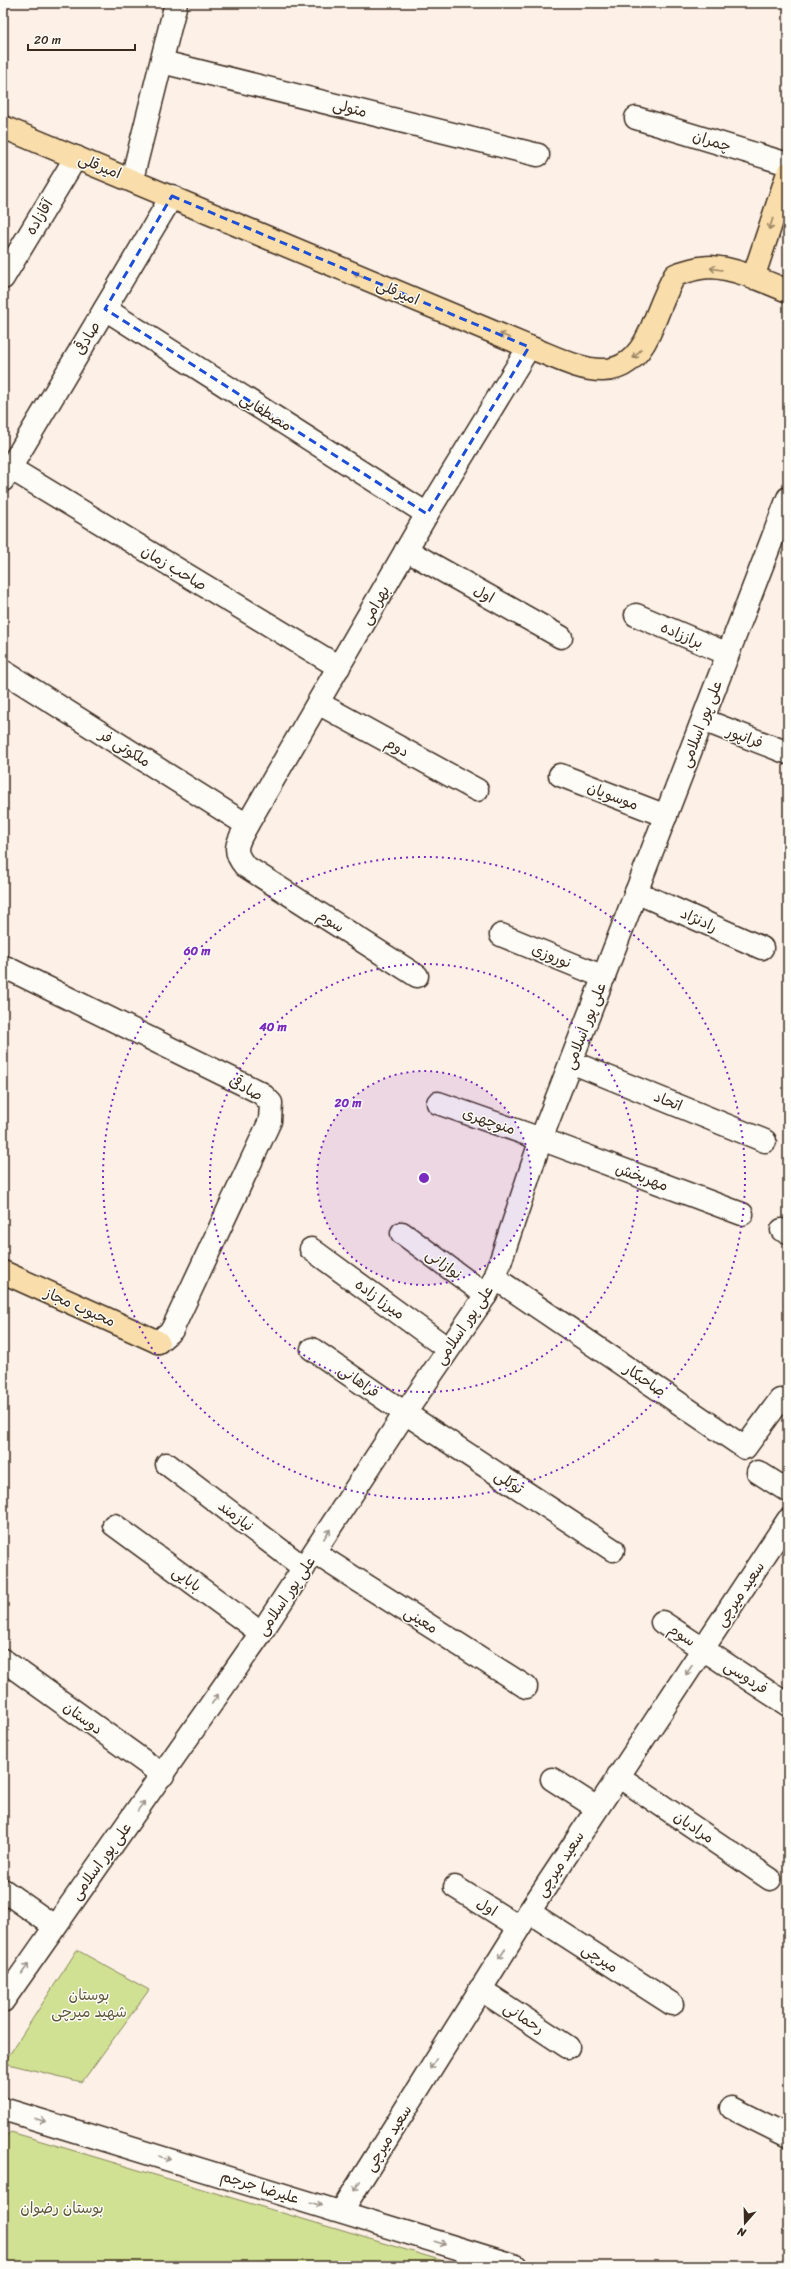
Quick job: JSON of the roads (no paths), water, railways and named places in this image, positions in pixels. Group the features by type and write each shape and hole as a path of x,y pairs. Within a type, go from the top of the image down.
{"main road":[{"name":"امیرقلی","path":"3,127 132,179 529,346 597,371 615,370 630,362 642,348 664,294 675,275 692,270 712,267 753,278"},
{"path":"788,173 753,278 788,290"},
{"name":"محبوب مجاز","path":"3,1272 158,1342"}],"street":[{"path":"132,179 176,3"},
{"name":"متولی","path":"162,62 538,155"},
{"name":"چمران","path":"636,118 788,164"},
{"name":"آقازاده","path":"3,278 76,157"},
{"name":"صادقی","path":"7,474 172,196"},
{"name":"مصطفایی","path":"105,310 427,514"},
{"name":"بهرامی","path":"245,866 239,858 236,849 247,825 427,514 529,346"},
{"name":"صاحب زمان","path":"7,474 338,667"},
{"name":"علی پور اسلامی","path":"5,1993 163,1775 261,1633 405,1413 491,1287 541,1139 702,720 728,654 780,545 788,498"},
{"name":"اول","path":"406,550 561,637"},
{"name":"براززاده","path":"636,615 728,654"},
{"name":"ملکوتی فر","path":"3,671 247,825"},
{"name":"دوم","path":"318,703 477,790"},
{"name":"فرانپور","path":"702,720 788,753"},
{"name":"موسویان","path":"560,775 666,816"},
{"name":"سوم","path":"245,866 417,976"},
{"name":"رادنژاد","path":"636,892 762,948"},
{"name":"نوروزی","path":"501,935 604,977"},
{"name":"صادقی","path":"3,966 261,1093 271,1103 270,1121 172,1330 158,1342"},
{"name":"اتحاد","path":"571,1062 765,1141"},
{"name":"منوچهری","path":"438,1103 541,1139"},
{"name":"مهربخش","path":"541,1139 742,1214"},
{"name":"نوازانی","path":"402,1233 491,1287"},
{"name":"میرزا زاده","path":"311,1248 448,1349"},
{"name":"صاحبکار","path":"491,1287 745,1448 780,1400"},
{"name":"فراهانی","path":"312,1348 405,1413"},
{"name":"توکلی","path":"405,1413 613,1550"},
{"name":"نیازمند","path":"167,1464 309,1560"},
{"path":"758,1472 788,1492"},
{"name":"سعید میرچی","path":"341,2212 524,1919 788,1520"},
{"name":"بابایی","path":"114,1525 261,1633"},
{"name":"معینی","path":"309,1560 526,1687"},
{"name":"سوم","path":"662,1622 703,1649"},
{"name":"فردوسی","path":"703,1649 788,1705"},
{"name":"دوستان","path":"3,1660 163,1775"},
{"name":"مرادیان","path":"618,1776 770,1879"},
{"path":"552,1779 597,1808"},
{"name":"اول","path":"455,1888 524,1919"},
{"path":"3,1890 54,1926"},
{"name":"میرچی","path":"524,1919 672,2004"},
{"name":"رحمانی","path":"480,1989 568,2046"},
{"path":"732,2108 788,2136"},
{"name":"علیرضا جرجم","path":"3,2109 516,2266"}],"park label":[{"name":"بوستان شهید میرچی","path":"89,2004"},
{"name":"بوستان رضوان","path":"62,2208"}]}
